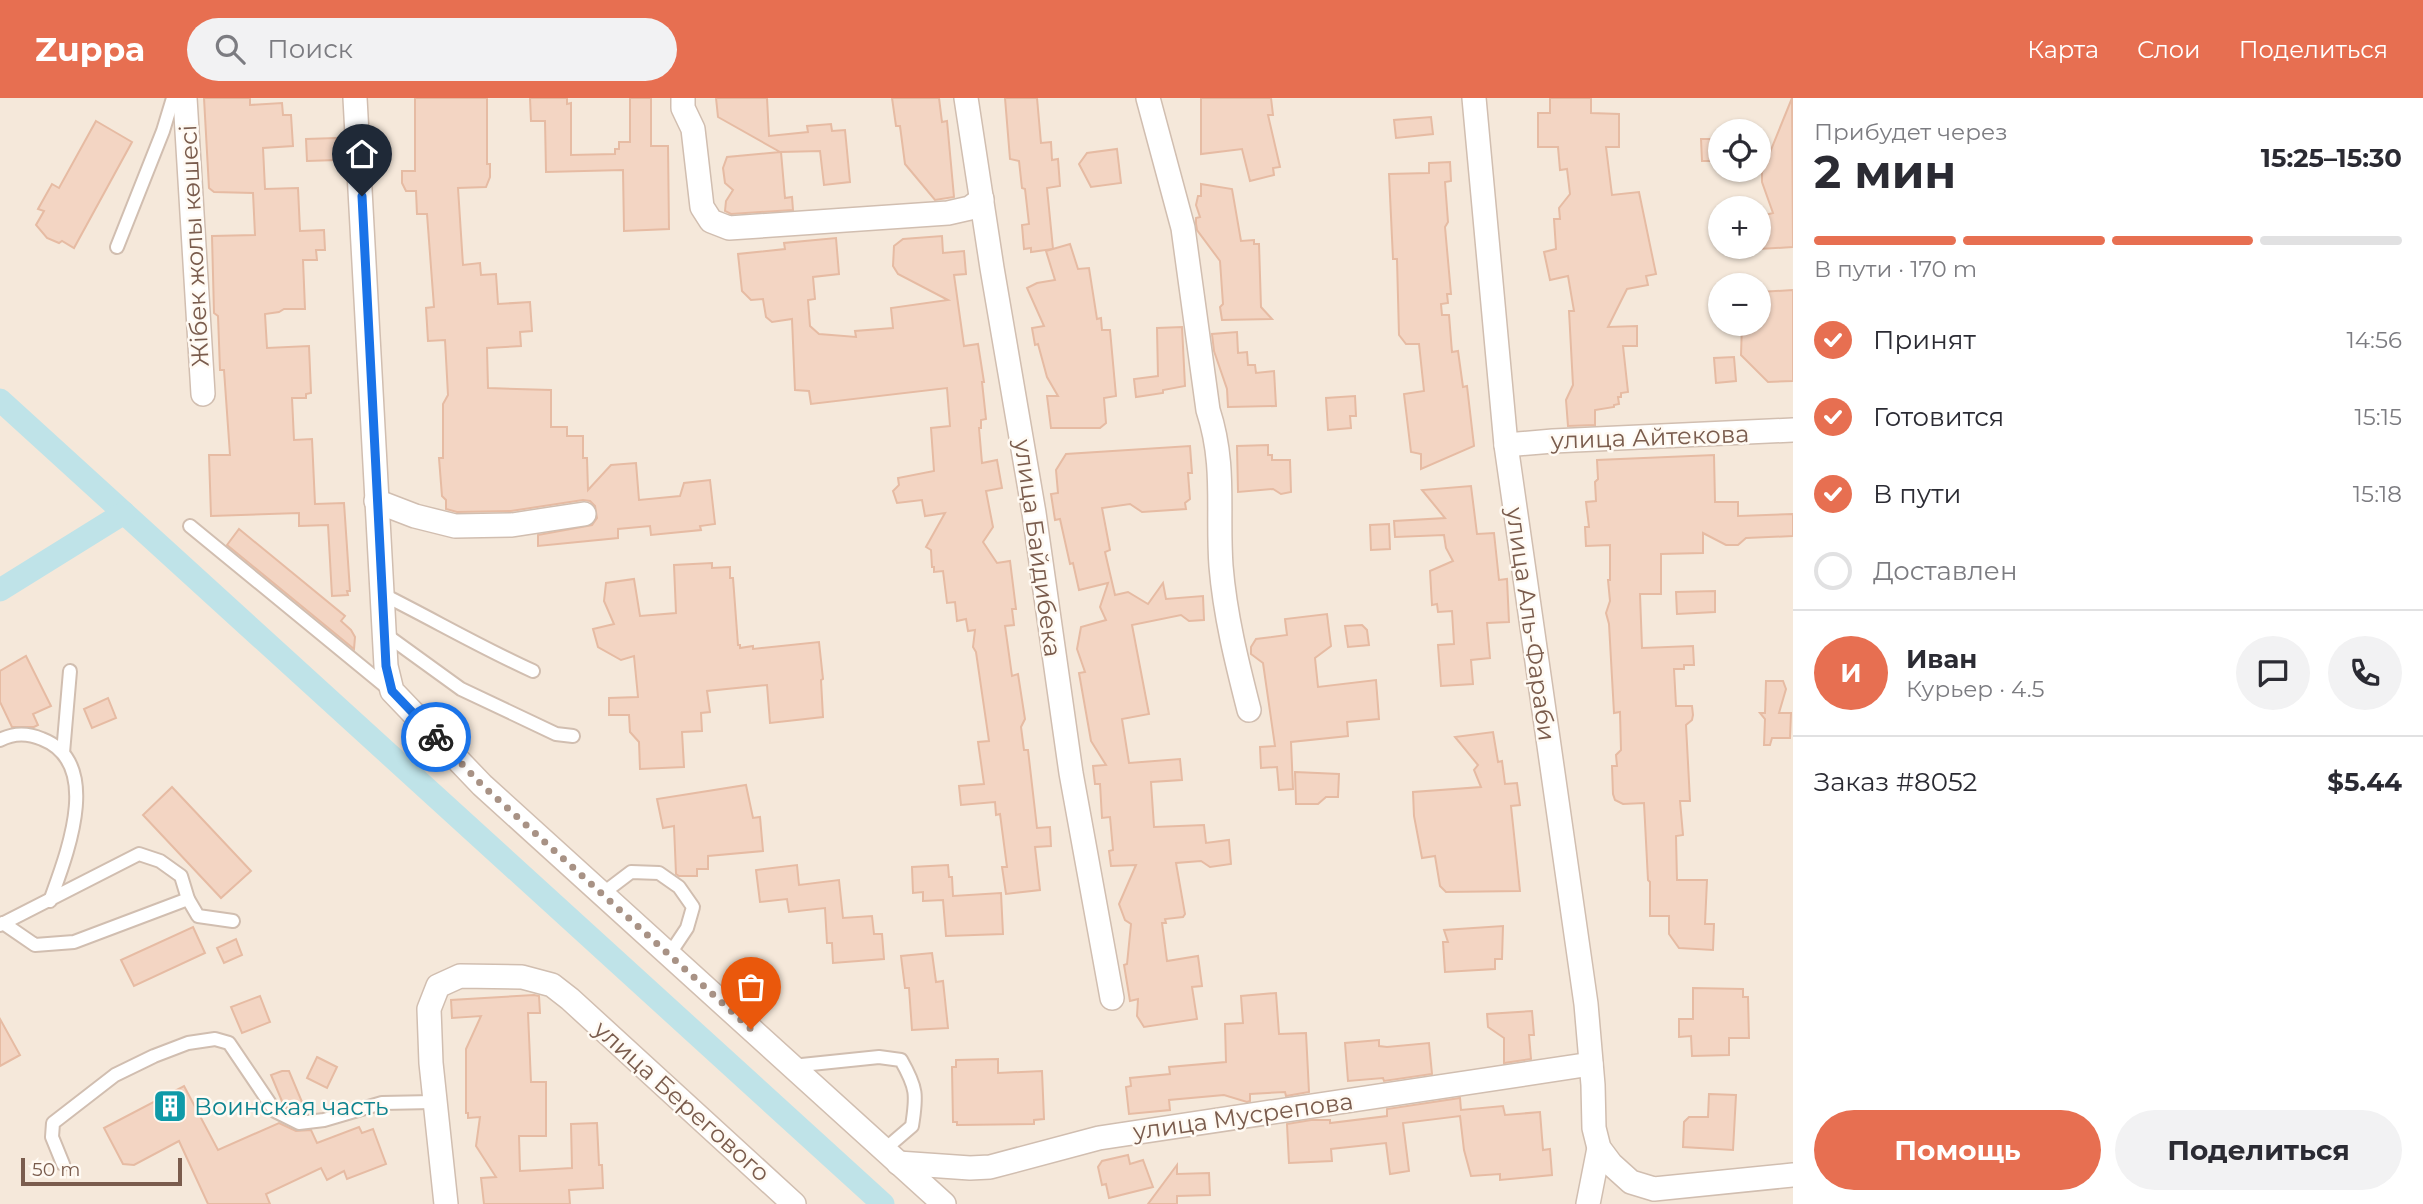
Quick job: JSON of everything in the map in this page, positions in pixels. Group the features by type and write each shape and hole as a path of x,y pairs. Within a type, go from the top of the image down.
{"street":[{"name":"Жібек жолы көшесі","path":"185,98 203,394"},
{"path":"355,98 386,666 392,691 482,785 944,1204"},
{"path":"683,98 683,108 693,129 702,207 711,221 729,228 948,213 970,208 982,199"},
{"name":"улица Байдибека","path":"966,98 1034,513 1071,773 1112,998"},
{"path":"1148,98 1183,228 1208,410 1216,436 1220,475 1221,566 1232,643 1249,710"},
{"name":"улица Аль-Фараби","path":"1474,98 1506,445 1586,1004 1594,1128 1600,1148 1611,1164 1649,1196"},
{"name":"улица Айтекова","path":"1506,445 1553,440 1793,430"},
{"path":"376,501 415,516 455,526 512,525 583,514"},
{"name":"улица Берегового","path":"446,1204 433,1102 429,1009 438,986 460,976 522,977 552,985 794,1204"},
{"name":"улица Мусрепова","path":"891,1156 970,1168 990,1167 1099,1138 1149,1129 1591,1064"},
{"name":"улица Аль-Фараби","path":"1588,1204 1600,1148"},
{"path":"1649,1196 1793,1175"}],"lane":[{"path":"117,247 163,131 173,98"},
{"path":"190,526 392,691"},
{"path":"384,595 452,629 482,648 533,671"},
{"path":"385,634 461,688 556,734 573,736"},
{"path":"63,753 69,671"},
{"path":"0,740 10,734 34,736 53,743 68,759 76,780 75,806 67,852 50,901"},
{"path":"2,924 139,854 160,861 181,876 188,899 198,916 233,921"},
{"path":"602,894 631,872 659,873 678,887 693,907 687,928 669,955"},
{"path":"2,924 35,945 75,942 188,899"},
{"path":"63,1164 51,1137 52,1123 115,1075 188,1043 215,1039 229,1043 275,1111 299,1123 324,1121 382,1103 433,1102"},
{"path":"792,1066 879,1058 901,1060 909,1073 917,1098 912,1126 891,1156"}],"shaded area":[{"path":"0,98 1793,98 1793,1204 0,1204"}],"building":[{"path":"204,98 250,98 250,105 282,103 283,115 291,115 293,146 263,148 265,189 298,188 300,231 324,230 325,250 316,250 317,260 303,260 305,309 284,309 265,314 267,348 309,346 311,393 306,394 306,398 292,398 294,440 312,439 315,504 344,503 350,591 347,591 348,595 332,596 328,525 299,526 299,513 211,516 209,455 230,455 224,370 220,370 218,316 214,313 212,236 255,235 253,193 214,192 209,188"},
{"path":"415,98 487,98 487,164 490,164 490,177 486,187 458,188 463,265 480,263 481,275 496,274 498,304 530,302 532,331 520,332 521,346 487,348 488,388 551,390 551,427 567,427 567,436 583,436 588,490 611,465 636,463 639,500 680,496 684,483 710,480 715,524 700,526 701,530 651,535 650,526 618,529 618,538 538,546 538,535 592,525 597,518 595,506 590,501 583,500 511,511 457,512 446,509 446,500 442,496 439,458 443,458 443,404 448,395 445,340 428,341 426,308 434,307 427,214 417,214 416,191 406,191 402,183 402,171 415,171"},
{"path":"530,98 567,98 567,104 571,103 571,155 615,154 615,149 619,149 619,142 630,142 630,98 651,98 651,146 668,146 669,229 624,231 623,170 546,172 545,121 531,121"},
{"path":"716,98 767,98 769,136 808,132 807,126 831,124 832,131 845,130 850,182 824,185 820,151 781,152 785,198 792,197 793,210 731,214 725,211 726,201 733,190 725,183 723,168 727,157 780,152 718,117"},
{"path":"892,98 939,98 942,122 947,121 954,197 935,200 905,164 900,126 896,126"},
{"path":"1005,98 1037,98 1041,143 1051,142 1052,160 1058,159 1060,186 1047,188 1053,249 1031,252 1031,248 1024,249 1022,225 1029,224 1025,189 1022,188 1019,161 1010,159"},
{"path":"1201,98 1271,98 1273,115 1268,115 1280,167 1273,168 1274,175 1250,181 1242,149 1201,154"},
{"path":"1550,98 1591,98 1591,113 1619,114 1619,147 1606,147 1612,195 1639,192 1656,274 1646,276 1648,285 1627,289 1608,327 1637,326 1637,346 1623,346 1628,392 1621,393 1621,397 1618,397 1619,404 1614,407 1595,410 1595,425 1568,426 1566,400 1573,385 1569,311 1574,311 1568,276 1550,280 1544,252 1556,249 1554,219 1560,219 1559,208 1570,194 1567,169 1560,170 1558,147 1538,147 1538,113 1550,113"},
{"path":"1792,98 1793,247 1771,248 1771,196 1767,196 1762,182 1771,182 1771,150"},
{"path":"1431,117 1433,134 1396,138 1394,120"},
{"path":"96,121 132,142 74,248 62,241 59,243 47,238 36,225 44,211 38,209 52,184 59,188"},
{"path":"336,138 337,160 307,161 306,139"},
{"path":"1701,139 1708,139 1708,161 1702,161"},
{"path":"1117,149 1121,183 1091,187 1079,164 1087,153"},
{"path":"1450,162 1451,181 1445,182 1448,222 1445,227 1451,294 1447,294 1448,303 1441,304 1442,315 1449,315 1452,352 1458,351 1463,387 1467,386 1474,446 1421,469 1421,454 1411,452 1404,394 1424,391 1419,344 1406,344 1399,335 1397,259 1393,259 1389,174 1429,173 1429,163"},
{"path":"1201,184 1232,189 1241,241 1254,240 1254,244 1259,244 1261,307 1272,319 1222,320 1220,261 1197,230 1196,224 1196,218 1200,217 1196,205 1198,196 1201,196"},
{"path":"942,236 943,253 964,251 966,274 954,275 964,346 978,344 984,382 986,419 981,420 979,428 982,463 997,460 1002,488 986,491 993,527 983,542 997,563 1010,561 1016,609 1012,609 1014,625 1005,626 1012,676 1018,674 1025,719 1021,727 1024,750 1028,750 1037,828 1050,827 1051,846 1035,847 1040,890 1006,894 1002,867 1007,867 1000,814 996,815 995,802 961,805 959,786 984,784 978,742 989,741 976,652 973,647 975,630 968,631 966,619 957,621 955,602 947,603 943,571 934,572 931,550 926,547 945,513 925,516 922,500 897,503 893,491 899,485 898,478 934,471 931,428 950,426 947,388 811,404 809,391 795,390 792,319 772,322 766,317 763,299 751,300 742,291 738,254 785,249 784,243 836,238 839,274 813,277 815,299 808,300 810,326 819,334 856,337 855,331 893,328 891,308 948,300 898,274 893,266 894,246 903,239"},
{"path":"1070,244 1078,269 1089,268 1097,319 1101,318 1102,330 1110,330 1116,396 1104,398 1106,423 1100,428 1051,428 1047,396 1058,396 1047,377 1038,344 1035,345 1032,328 1044,326 1027,288 1055,280 1046,251"},
{"path":"1793,290 1793,381 1768,382 1741,355 1742,336 1771,336 1771,291"},
{"path":"1182,327 1185,386 1136,397 1134,379 1158,376 1157,328"},
{"path":"1237,332 1238,353 1247,352 1248,365 1255,365 1256,373 1274,371 1276,406 1228,407 1227,389 1214,351 1212,334"},
{"path":"1734,357 1736,381 1716,383 1714,358"},
{"path":"1355,396 1356,416 1350,416 1351,428 1328,430 1326,398"},
{"path":"1268,445 1268,455 1272,455 1272,460 1290,460 1291,492 1281,494 1273,489 1238,492 1237,446"},
{"path":"1190,446 1192,473 1188,473 1190,499 1185,503 1186,509 1142,512 1130,504 1102,508 1110,550 1105,552 1115,595 1128,592 1148,604 1163,583 1166,599 1203,596 1204,620 1189,621 1181,615 1132,625 1149,714 1122,719 1129,763 1180,759 1182,780 1151,782 1154,827 1204,825 1206,843 1229,840 1231,864 1210,867 1201,861 1176,863 1185,914 1183,917 1165,919 1166,923 1162,923 1167,961 1198,956 1202,986 1192,987 1197,1019 1144,1027 1137,1016 1138,999 1130,1001 1124,965 1127,964 1131,924 1125,920 1119,904 1136,865 1111,866 1109,851 1113,850 1110,817 1102,818 1100,784 1095,784 1093,766 1106,765 1091,741 1079,673 1085,672 1077,649 1081,627 1106,620 1100,607 1108,583 1079,590 1060,519 1055,520 1051,494 1058,493 1056,470 1066,454"},
{"path":"1714,455 1715,502 1738,502 1738,516 1793,514 1793,536 1746,538 1738,545 1726,545 1703,533 1703,553 1661,554 1661,594 1640,594 1642,648 1693,646 1694,665 1674,669 1676,706 1692,706 1693,715 1686,725 1690,801 1680,801 1683,835 1676,836 1677,880 1707,880 1705,924 1714,924 1713,950 1679,948 1669,934 1669,916 1650,916 1644,803 1623,804 1615,800 1613,794 1612,766 1617,766 1616,755 1621,750 1620,712 1614,713 1609,624 1606,613 1610,601 1610,545 1586,546 1585,527 1589,527 1586,502 1596,501 1597,460"},
{"path":"1471,486 1477,534 1494,533 1499,580 1507,579 1509,622 1487,623 1490,658 1471,660 1473,684 1441,686 1438,645 1454,644 1452,611 1438,612 1437,604 1432,605 1430,571 1453,561 1446,548 1444,535 1395,537 1394,521 1445,518 1422,490"},
{"path":"1389,524 1390,549 1371,550 1370,525"},
{"path":"239,529 345,616 341,621 355,637 354,649 227,545"},
{"path":"712,563 712,568 730,567 740,648 819,642 823,717 770,723 767,685 707,691 710,712 701,713 702,731 682,732 684,767 640,769 639,742 630,732 629,715 609,715 609,698 638,697 634,656 621,660 598,647 593,629 614,624 604,601 606,583 634,579 640,616 676,613 674,565"},
{"path":"1715,591 1715,612 1677,614 1676,592"},
{"path":"1327,614 1331,646 1315,658 1318,687 1376,680 1379,719 1347,722 1348,736 1291,742 1293,789 1279,790 1277,767 1261,768 1260,747 1275,746 1263,663 1251,654 1251,647 1256,639 1287,635 1285,619"},
{"path":"1362,625 1367,630 1369,645 1348,647 1345,626"},
{"path":"26,656 51,706 33,714 38,725 12,727 0,702 0,671"},
{"path":"1766,681 1783,681 1786,689 1779,713 1791,713 1790,738 1772,738 1770,745 1764,745 1765,719 1760,713 1765,713"},
{"path":"108,698 116,718 92,728 84,709"},
{"path":"1493,732 1498,762 1502,761 1505,784 1517,783 1520,805 1511,806 1520,891 1446,892 1440,886 1435,856 1422,858 1414,816 1413,792 1481,787 1474,770 1478,765 1455,737"},
{"path":"1295,772 1339,774 1338,797 1326,797 1318,804 1296,804"},
{"path":"746,785 753,818 760,817 763,851 708,856 708,869 697,869 697,876 676,874 674,826 663,828 657,799"},
{"path":"172,787 251,871 221,898 143,815"},
{"path":"797,865 799,885 839,880 843,918 872,916 874,934 882,934 884,959 833,963 832,943 827,943 825,908 789,912 787,899 760,902 756,870"},
{"path":"948,865 953,896 1001,893 1003,934 946,936 943,900 923,901 923,892 913,893 912,867"},
{"path":"1503,926 1502,959 1495,959 1495,969 1445,972 1443,942 1448,942 1444,930"},
{"path":"193,927 205,953 134,986 121,960"},
{"path":"236,939 242,955 224,963 217,948"},
{"path":"932,953 936,982 943,981 948,1028 912,1030 909,988 905,988 901,956"},
{"path":"1693,988 1743,989 1743,997 1748,997 1749,1038 1729,1038 1729,1055 1692,1056 1691,1036 1679,1037 1679,1019 1693,1019"},
{"path":"1276,993 1279,1034 1306,1033 1309,1092 1286,1096 1285,1092 1250,1094 1250,1101 1247,1102 1224,1095 1169,1100 1170,1110 1129,1114 1126,1087 1131,1086 1130,1078 1170,1074 1169,1067 1226,1062 1225,1024 1243,1023 1241,996"},
{"path":"260,996 270,1022 242,1033 231,1007"},
{"path":"539,996 540,1013 528,1013 531,1082 546,1082 546,1136 519,1136 520,1171 572,1168 571,1124 597,1123 603,1188 569,1190 570,1204 484,1204 481,1178 496,1177 476,1146 480,1117 468,1118 466,1113 466,1049 481,1016 452,1018 451,1000"},
{"path":"1532,1011 1534,1035 1529,1035 1531,1059 1504,1063 1504,1038 1488,1027 1487,1014"},
{"path":"0,1019 20,1055 0,1066"},
{"path":"1379,1040 1379,1046 1387,1047 1429,1043 1432,1074 1384,1081 1383,1078 1348,1081 1345,1043"},
{"path":"317,1057 337,1067 327,1088 307,1078"},
{"path":"998,1059 998,1073 1042,1071 1044,1119 1034,1120 1034,1124 957,1125 957,1122 953,1122 952,1067 956,1067 956,1060"},
{"path":"289,1071 302,1102 302,1109 296,1112 284,1106 271,1075"},
{"path":"184,1086 218,1150 279,1123 296,1131 311,1130 317,1143 359,1127 362,1133 373,1129 386,1164 347,1179 344,1171 327,1180 321,1168 266,1194 270,1204 208,1204 179,1141 134,1165 123,1164 104,1128"},
{"path":"1709,1094 1736,1095 1733,1150 1683,1147 1684,1122 1689,1117 1708,1117"},
{"path":"1460,1098 1461,1110 1503,1106 1505,1115 1540,1112 1543,1150 1550,1149 1552,1175 1500,1180 1500,1174 1471,1176 1464,1150 1460,1116 1403,1123 1409,1171 1390,1174 1386,1143 1331,1149 1332,1161 1289,1163 1287,1124 1311,1120 1330,1120 1330,1123 1387,1116 1387,1109"},
{"path":"1128,1155 1130,1164 1143,1160 1153,1187 1109,1198 1106,1184 1102,1185 1098,1167 1102,1161"},
{"path":"1177,1165 1177,1174 1209,1173 1210,1195 1177,1196 1177,1204 1148,1204"}],"waterway":[{"path":"0,400 883,1204"},
{"path":"0,590 124,513"}],"way so far":[{"path":"436,737 482,785 751,1029"}],"place":[{"name":"Воинская часть","path":"170,1106"}],"route":[{"path":"362,196 386,666 392,691 436,737"}]}
